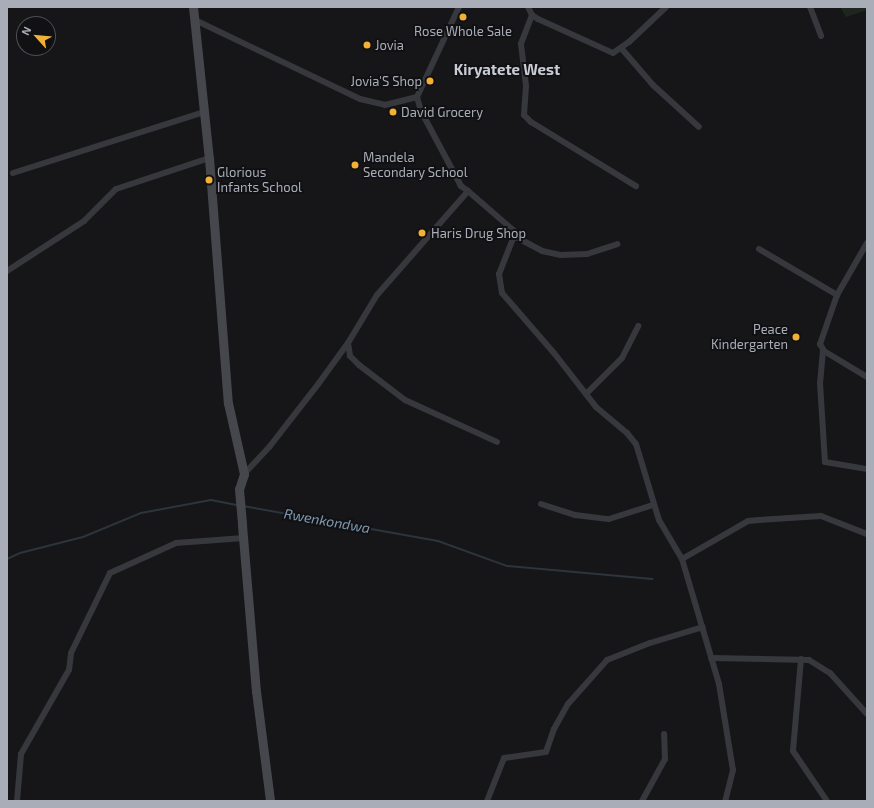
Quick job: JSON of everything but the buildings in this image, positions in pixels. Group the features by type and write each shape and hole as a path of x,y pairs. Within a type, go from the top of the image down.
{"street":[{"path":"193,7 209,158 228,402 244,474"},
{"path":"459,7 417,97 421,111 461,186 511,227 514,236 498,274 502,293 554,353 603,415 632,438 659,520 682,559 712,658 724,708 733,770 725,801"},
{"path":"528,7 532,15 608,52 613,53 622,49 666,7"},
{"path":"810,7 821,36"},
{"path":"532,15 521,44 526,86 524,115 531,122 636,186"},
{"path":"195,20 367,101 385,105 417,97"},
{"path":"622,49 653,85 699,127"},
{"path":"13,173 204,112"},
{"path":"7,271 84,220 116,189 209,158"},
{"path":"270,801 256,691 239,489 244,474 270,446 348,343 377,295 468,191"},
{"path":"514,236 542,251 561,255 587,254 616,244"},
{"path":"867,243 837,295 820,339 823,350 820,383 825,462 867,469"},
{"path":"759,249 837,295"},
{"path":"586,394 622,358 638,326"},
{"path":"348,343 350,356 359,365 405,400 497,442"},
{"path":"823,350 867,377"},
{"path":"541,504 575,515 608,519 653,505"},
{"path":"682,559 748,522 759,520 821,516 867,534"},
{"path":"17,801 21,754 69,670 71,653 110,573 176,543 244,538"},
{"path":"487,801 504,758 546,752 554,729 568,704 607,660 656,640 703,627"},
{"path":"712,658 801,659 814,663 830,673 867,714"},
{"path":"801,659 793,751 827,801"},
{"path":"642,801 665,759 664,734"}],"shaded area":[{"path":"840,7 867,7 867,10 846,17"}],"waterway":[{"name":"Rwenkondwa","path":"7,559 20,553 83,537 141,513 211,500 237,505"},
{"name":"Rwenkondwa","path":"243,506 438,541 507,566 652,579"}],"place":[{"name":"Rose Whole Sale","path":"463,17"},
{"name":"Jovia","path":"367,45"},
{"name":"Jovia'S Shop","path":"430,81"},
{"name":"David Grocery","path":"393,112"},
{"name":"Mandela Secondary School","path":"355,165"},
{"name":"Glorious Infants School","path":"209,180"},
{"name":"Haris Drug Shop","path":"422,233"},
{"name":"Peace Kindergarten","path":"796,337"}],"district":[{"name":"Kiryatete West","path":"507,70"}]}
